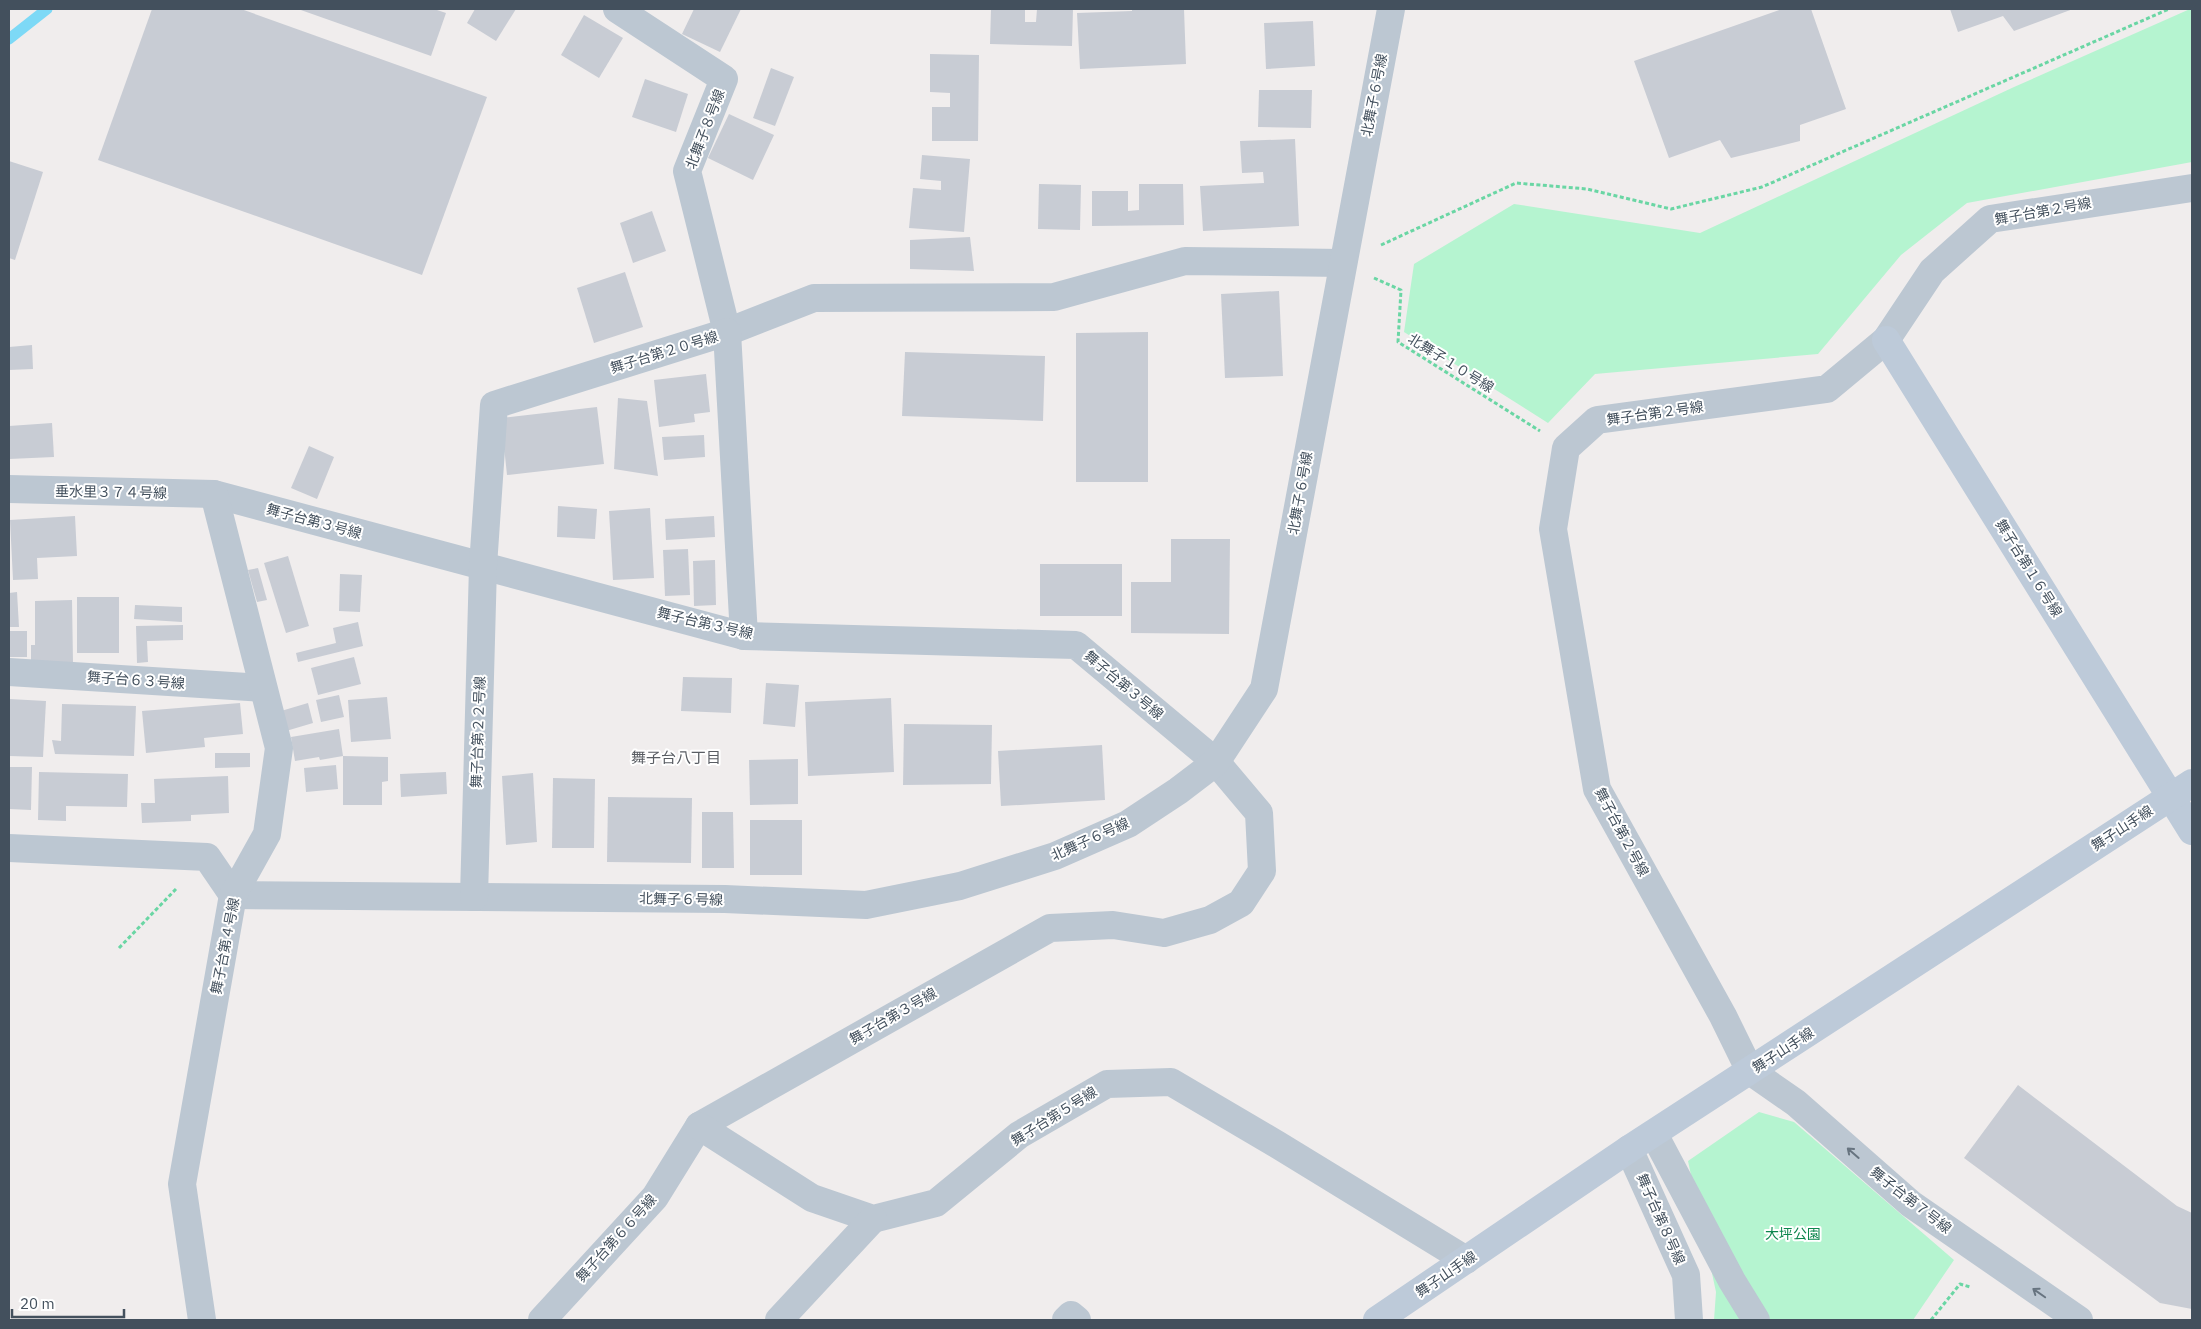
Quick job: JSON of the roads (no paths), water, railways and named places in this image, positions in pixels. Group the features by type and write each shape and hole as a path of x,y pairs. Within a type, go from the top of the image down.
{"street":[{"name":"北舞子８号線","path":"617,9 724,79 687,171 727,332"},
{"name":"北舞子６号線","path":"233,895 725,900 866,905 960,886 1055,856 1128,824 1178,791 1216,762 1264,689 1342,263 1391,9"},
{"name":"舞子台第２号線","path":"1750,1071 1723,1016 1597,789 1553,529 1566,448 1597,420 1827,389 1886,340 1932,271 1990,219 2192,188"},
{"path":"727,332 814,298 1054,297 1185,260 1342,263"},
{"name":"舞子台第２０号線","path":"483,566 494,405 727,332 744,636"},
{"name":"舞子台第１６号線","path":"1886,340 2182,790 2192,831"},
{"name":"垂水里３７４号線","path":"9,489 214,494"},
{"name":"舞子台第３号線","path":"214,494 744,636 1076,645 1216,762 1259,813 1262,871 1241,903 1210,920 1164,933 1113,925 1050,928 699,1126"},
{"name":"舞子台第４号線","path":"202,1320 182,1184 233,895 267,834 279,748 214,494"},
{"name":"舞子台第２２号線","path":"474,898 483,566"},
{"name":"舞子台６３号線","path":"9,672 263,688"},
{"name":"舞子山手線","path":"1377,1320 1629,1150 2182,790"},
{"path":"9,848 207,857 233,895"},
{"name":"舞子台第７号線","path":"1750,1071 1796,1103 1911,1204 2079,1320"},
{"name":"舞子台第５号線","path":"873,1219 936,1203 1019,1135 1107,1084 1171,1082 1286,1149 1466,1260"},
{"path":"699,1126 812,1198 873,1219 779,1320"},
{"name":"舞子台第６６号線","path":"542,1320 655,1197 699,1126"},
{"path":"1654,1134 1732,1281 1756,1320"},
{"name":"舞子台第８号線","path":"1629,1150 1686,1275 1689,1320"},
{"path":"1066,1320 1071,1315 1077,1320"}],"waterway":[{"path":"9,39 47,9"}],"district":[{"name":"舞子台八丁目","path":"676,757"}],"park label":[{"name":"大坪公園","path":"1793,1234"}]}
